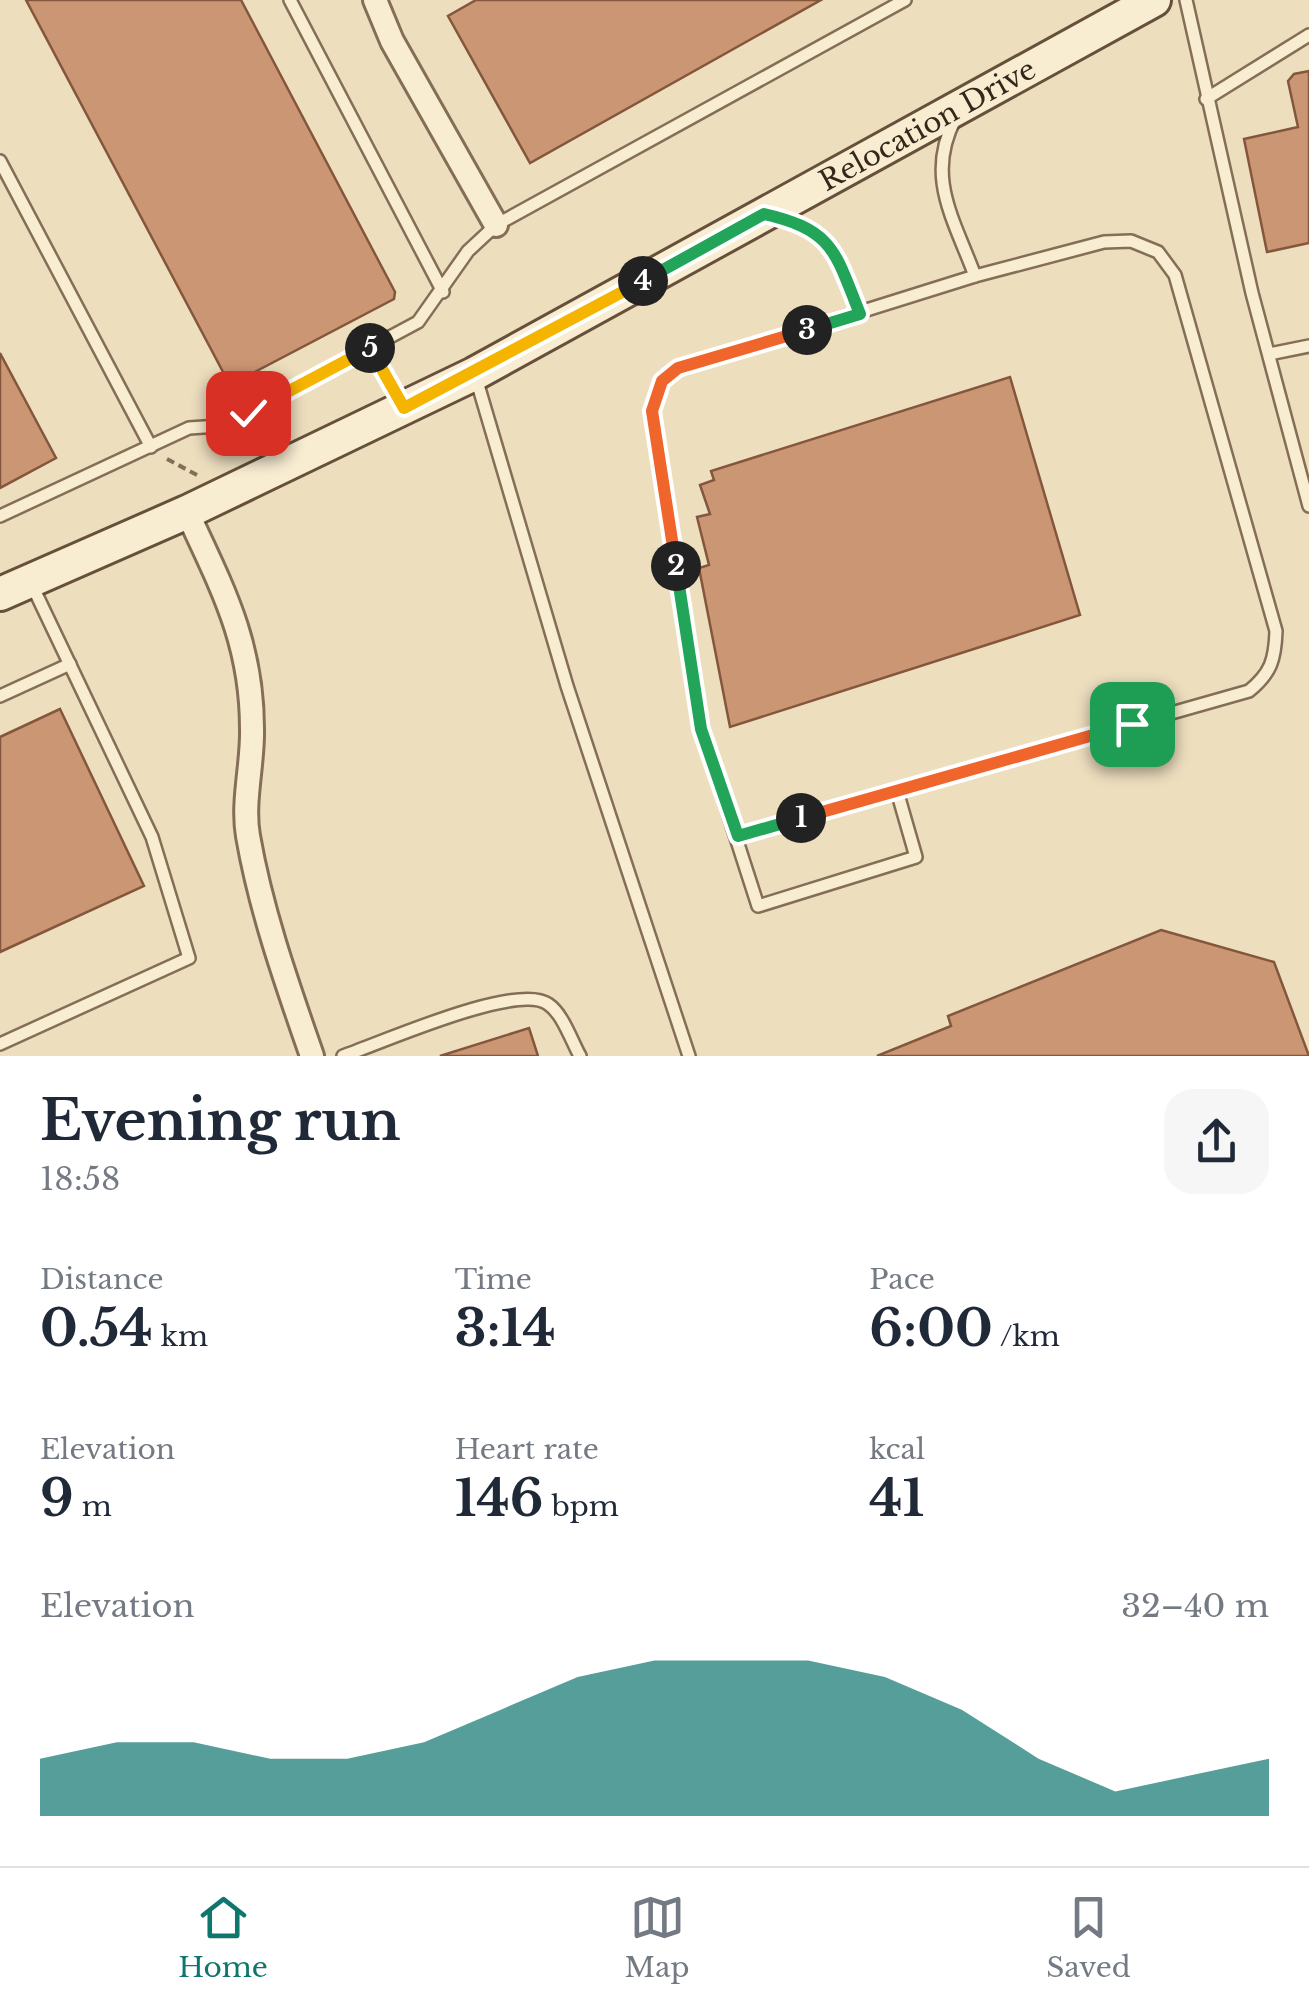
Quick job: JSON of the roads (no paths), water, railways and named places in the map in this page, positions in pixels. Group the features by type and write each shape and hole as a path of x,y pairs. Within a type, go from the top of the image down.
{"street":[{"path":"375,0 392,41 496,225"},
{"name":"Relocation Drive","path":"15,587 201,504 474,374 1154,0"},
{"path":"201,504 239,625 252,730 247,832 274,943 312,1056"}],"lane":[{"path":"290,0 443,292"},
{"path":"0,516 189,428 219,426 248,413 418,322 443,292 468,251 496,225 905,0"},
{"path":"1186,0 1206,100 1309,506"},
{"path":"1206,100 1309,35"},
{"path":"963,105 940,155 943,189 974,276"},
{"path":"0,160 151,447"},
{"path":"764,214 806,224 835,252 860,314"},
{"path":"738,836 1248,691 1267,676 1275,658 1276,631 1175,275 1158,252 1131,241 1104,242 974,276 678,368 662,381 652,411 701,729 758,906 916,856 897,791"},
{"path":"1269,354 1309,346"},
{"path":"474,374 567,686 689,1056"},
{"path":"0,1044 189,958 152,836 70,664 15,587"},
{"path":"0,696 70,664"},
{"path":"343,1056 504,1000 534,997 556,1010 580,1056"}]}
